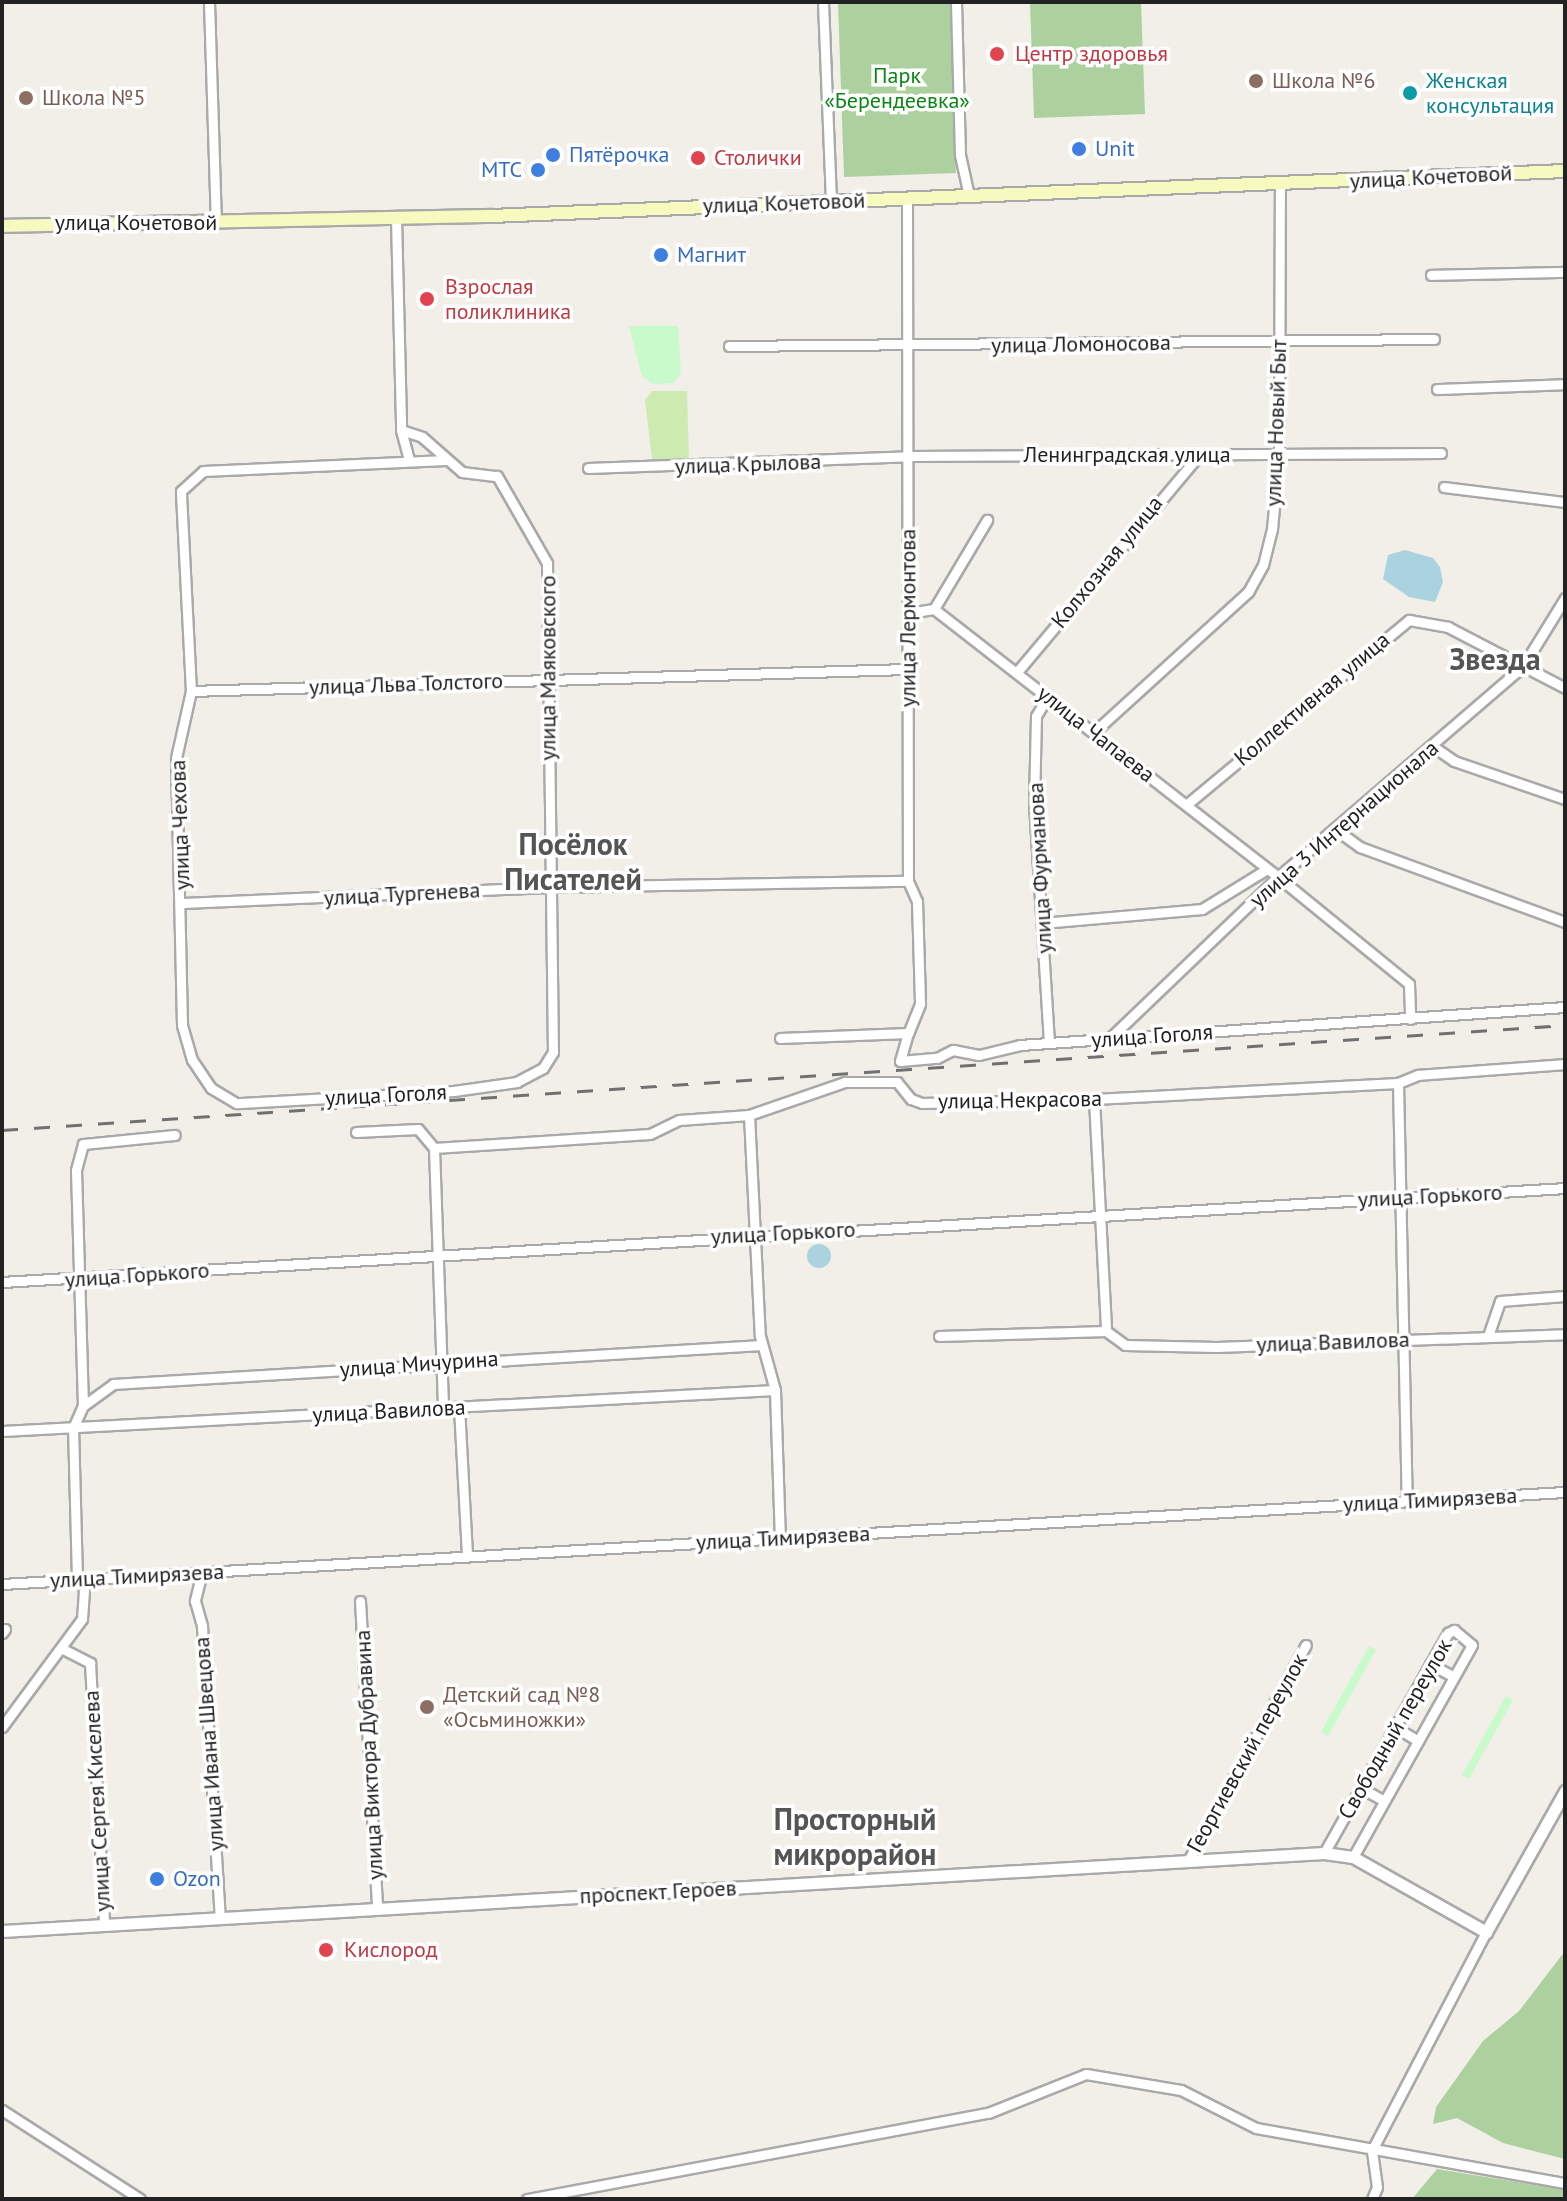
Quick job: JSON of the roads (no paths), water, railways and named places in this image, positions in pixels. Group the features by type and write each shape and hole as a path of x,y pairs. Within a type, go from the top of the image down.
{"main road":[{"name":"улица Кочетовой","path":"2,226 396,218 1565,171"}],"street":[{"path":"209,2 216,223"},
{"path":"823,2 831,200"},
{"path":"956,2 960,155 969,196"},
{"name":"улица Новый Быт","path":"1093,733 1248,592 1272,529 1279,454 1280,184"},
{"name":"улица Лермонтова","path":"907,198 910,347 908,881 917,901 920,1004 908,1033"},
{"path":"396,218 401,430 409,459 446,460"},
{"path":"1431,275 1565,272"},
{"name":"улица Ломоносова","path":"729,346 910,347 1434,339"},
{"path":"1437,389 1565,384"},
{"name":"улица Маяковского","path":"401,430 422,437 462,472 497,476 547,563 546,679 553,1052"},
{"name":"Ленинградская улица","path":"909,456 1441,453"},
{"name":"Колхозная улица","path":"1017,672 1199,455"},
{"name":"улица Крылова","path":"588,468 909,456"},
{"name":"улица Чехова","path":"211,1088 192,1060 182,1025 183,903 177,874 182,857 176,758 191,691 181,491 203,471 409,459"},
{"path":"1444,487 1565,502"},
{"path":"908,613 934,609 987,520"},
{"name":"улица 3 Интернационала","path":"1109,1039 1278,877 1434,747 1523,666 1565,598"},
{"name":"улица Чапаева","path":"934,609 1278,877 1409,984 1410,1019"},
{"name":"Коллективная улица","path":"1186,805 1409,620 1448,627 1565,688"},
{"name":"улица Льва Толстого","path":"191,691 908,669"},
{"name":"улица Фурманова","path":"1048,696 1036,716 1034,804 1049,1043"},
{"path":"1434,747 1454,761 1565,799"},
{"path":"1335,829 1360,847 1565,922"},
{"path":"1042,923 1202,909 1267,869"},
{"name":"улица Тургенева","path":"183,903 550,887 908,881"},
{"name":"улица Гоголя","path":"908,1033 900,1061 937,1058 953,1050 979,1055 1049,1043 1565,1007"},
{"path":"780,1038 908,1033"},
{"name":"улица Гоголя","path":"211,1088 236,1103 454,1091 517,1082 543,1068 553,1052"},
{"name":"улица Некрасова","path":"434,1148 650,1134 679,1120 749,1115 845,1082 897,1082 911,1099 922,1103 1094,1099 1398,1083 1418,1075 1565,1064"},
{"path":"1398,1083 1407,1501"},
{"path":"939,1336 1106,1331 1103,1215 1094,1099"},
{"path":"749,1115 762,1345 775,1390 780,1538"},
{"path":"356,1132 418,1129 434,1148 443,1408"},
{"path":"2,1727 82,1619 84,1588 77,1579 73,1428 83,1406 76,1170 83,1144 175,1135"},
{"name":"улица Горького","path":"2,1282 1565,1188"},
{"path":"1488,1336 1500,1301 1565,1296"},
{"name":"улица Вавилова","path":"1106,1331 1125,1345 1565,1334"},
{"name":"улица Мичурина","path":"83,1406 113,1384 762,1345"},
{"name":"улица Вавилова","path":"2,1431 775,1390"},
{"path":"459,1407 467,1556"},
{"name":"улица Тимирязева","path":"2,1584 1565,1492"},
{"name":"улица Ивана Швецова","path":"202,1572 195,1601 202,1626 220,1918"},
{"name":"улица Виктора Дубравина","path":"360,1601 377,1908"},
{"name":"Свободный переулок","path":"1324,1853 1448,1633 1469,1638 1472,1645 1353,1857"},
{"name":"Георгиевский переулок","path":"1188,1861 1306,1645"},
{"name":"улица Сергея Киселева","path":"61,1648 90,1663 104,1925"},
{"path":"1430,1664 1454,1677"},
{"path":"1395,1727 1418,1741"},
{"path":"1361,1788 1384,1801"},
{"path":"1372,2199 1377,2187 1372,2150 1486,1932 1565,1791"},
{"name":"проспект Героев","path":"2,1931 1324,1853 1353,1857 1486,1932"},
{"path":"527,2199 988,2113 1086,2074 1181,2090 1216,2113 1256,2128 1565,2183"},
{"path":"2,2110 140,2199"}],"water":[{"path":"1405,550 1433,558 1440,567 1443,582 1435,602 1409,597 1383,579 1388,555"},
{"path":"819,1244 830,1251 831,1256 824,1267 819,1268 808,1261 807,1256 814,1245"}],"railway":[{"path":"2,1130 1565,1025"}],"place":[{"name":"Центр здоровья","path":"997,54"},
{"name":"Школа №6","path":"1256,81"},
{"name":"Женская консультация","path":"1410,93"},
{"name":"Школа №5","path":"26,98"},
{"name":"Unit","path":"1079,149"},
{"name":"Пятёрочка","path":"553,155"},
{"name":"Столички","path":"698,158"},
{"name":"МТС","path":"538,170"},
{"name":"Магнит","path":"661,255"},
{"name":"Взрослая поликлиника","path":"427,299"},
{"name":"Детский сад №8 «Осьминожки»","path":"427,1707"},
{"name":"Ozon","path":"157,1879"},
{"name":"Кислород","path":"326,1950"}],"district":[{"name":"Звезда","path":"1495,659"},
{"name":"Посёлок Писателей","path":"573,861"},
{"name":"Просторный микрорайон","path":"855,1836"}],"park label":[{"name":"Парк «Берендеевка»","path":"897,88"}]}
